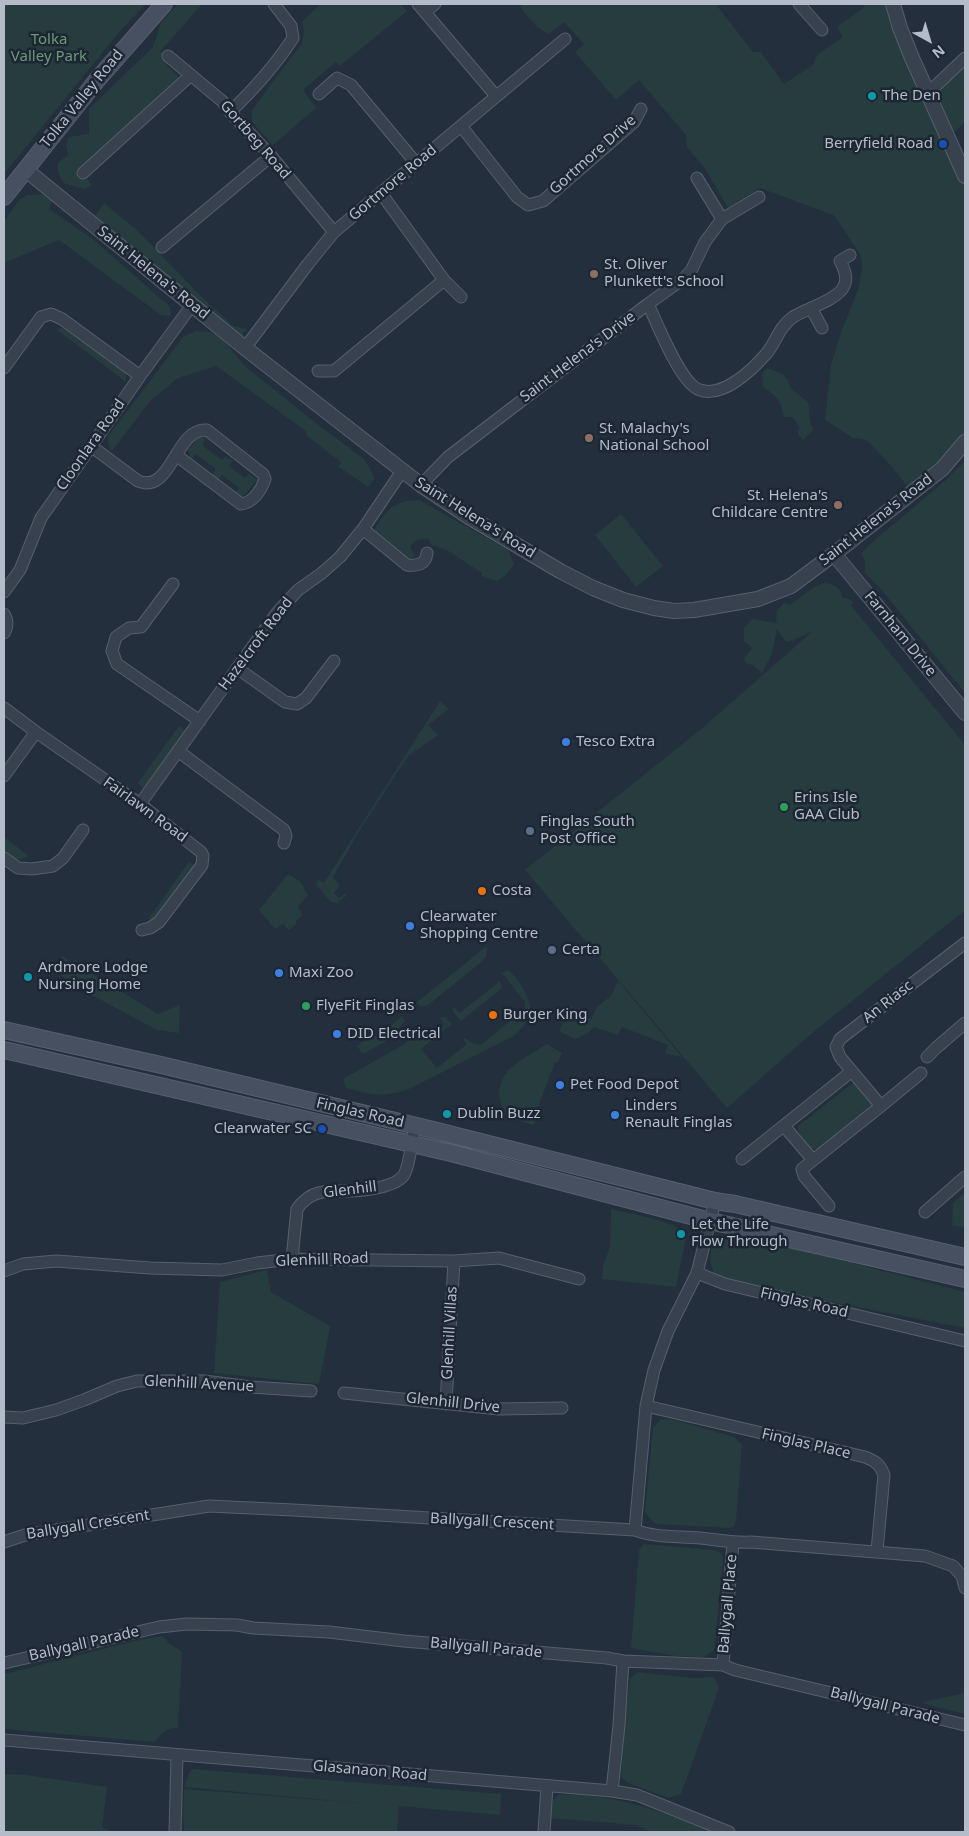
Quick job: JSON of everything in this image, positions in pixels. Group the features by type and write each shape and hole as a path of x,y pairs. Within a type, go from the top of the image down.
{"main road":[{"name":"Tolka Valley Road","path":"4,197 96,80 164,4"},
{"name":"Finglas Road","path":"4,1030 161,1065 415,1126 714,1201 735,1204 965,1257"},
{"name":"Finglas Road","path":"4,1050 410,1144 710,1221 965,1279"}],"street":[{"path":"230,112 270,71 293,38 291,26 274,4"},
{"path":"435,4 421,8 496,96"},
{"path":"799,4 822,30"},
{"path":"894,4 900,28 927,94 965,176"},
{"name":"Gortmore Road","path":"245,348 334,232 565,39"},
{"name":"Gortbeg Road","path":"168,56 222,101 271,156 334,232"},
{"path":"927,94 965,58"},
{"path":"83,173 191,75"},
{"path":"319,94 337,78 350,85 416,163"},
{"name":"Gortmore Drive","path":"461,126 517,197 528,205 542,201 634,122 641,109"},
{"path":"162,247 271,156"},
{"name":"Saint Helena's Road","path":"26,170 245,348 421,485 469,517 580,581 623,600 674,611 694,610 758,599 791,586 942,468 965,442"},
{"path":"696,178 722,219"},
{"path":"381,193 444,280 461,297"},
{"name":"Saint Helena's Drive","path":"421,485 448,457 683,279 691,271 705,242 722,219 759,197"},
{"path":"648,304 680,371 689,384 700,390 712,391 727,387 745,375 767,353 780,329 793,317 838,294 844,286 845,270 840,261 850,254"},
{"path":"318,371 334,372 444,280"},
{"name":"Cloonlara Road","path":"4,592 20,570 41,518 192,305"},
{"path":"811,308 822,328"},
{"path":"4,368 41,317 51,314 62,319 140,376"},
{"path":"91,446 138,481 146,484 158,480 188,437 196,431 207,430 263,474 265,479 251,500 246,504 241,504 176,456"},
{"name":"Hazelcroft Road","path":"140,804 276,614 298,590 340,557 363,529 402,471"},
{"path":"363,529 407,566 415,566 422,563 426,558 427,552"},
{"name":"Farnham Drive","path":"834,554 965,713"},
{"path":"173,584 141,628 129,628 116,637 112,651 117,664 200,721"},
{"path":"4,614 7,619 4,633"},
{"path":"237,668 285,702 297,704 306,698 334,661"},
{"name":"Fairlawn Road","path":"4,708 140,804 201,852 203,856 202,865 159,922 150,928 142,930"},
{"path":"4,776 36,732"},
{"path":"178,752 284,830 286,836 284,843"},
{"path":"4,858 18,868 32,869 53,866 63,858 84,830"},
{"name":"An Riasc","path":"880,1106 840,1057 836,1047 840,1039 965,943"},
{"path":"927,1056 965,1023"},
{"path":"742,1159 852,1071"},
{"path":"829,1206 804,1176 802,1169 921,1073"},
{"name":"Glenhill","path":"292,1258 298,1210 303,1202 326,1190 352,1191 391,1185 398,1182 406,1170 415,1126"},
{"path":"784,1126 813,1160"},
{"path":"925,1212 965,1177"},
{"path":"635,1530 646,1406 654,1370 661,1348 697,1273 714,1201"},
{"name":"Glenhill Road","path":"4,1271 23,1264 56,1261 150,1268 222,1270 292,1258 454,1261 499,1258 579,1279"},
{"name":"Glenhill Villas","path":"446,1404 454,1261"},
{"name":"Finglas Road","path":"697,1273 725,1284 965,1341"},
{"name":"Glenhill Avenue","path":"4,1417 23,1418 56,1410 116,1386 137,1381 204,1381 251,1387 311,1391"},
{"name":"Glenhill Drive","path":"344,1393 499,1409 562,1408"},
{"name":"Finglas Place","path":"646,1406 865,1457 876,1462 881,1467 884,1475 877,1551"},
{"name":"Ballygall Crescent","path":"4,1542 25,1535 209,1506 293,1510 635,1530 647,1535 721,1540 733,1543 750,1542 925,1556 941,1560 953,1566 962,1576 965,1588"},
{"name":"Ballygall Place","path":"723,1666 733,1543"},
{"name":"Ballygall Parade","path":"4,1663 159,1627 187,1624 237,1625 253,1628 329,1632 404,1642 607,1658 623,1661 723,1666 965,1725"},
{"path":"612,1791 623,1661"},
{"name":"Glasanaon Road","path":"4,1740 612,1791 637,1795 729,1832"},
{"path":"175,1832 177,1755"},
{"path":"544,1832 547,1786"}],"green space":[{"name":"Tolka Valley Park","path":"4,4 146,4 120,31 4,174"},
{"path":"177,4 202,4 161,51 166,65 181,80 82,170 92,186 84,189 63,183 58,172 58,163 68,155 66,144 69,137 89,134 89,109 153,47 161,23"},
{"path":"321,4 401,4 407,11 340,66 336,62 303,90 316,108 273,145 252,122 252,110 302,44 304,30 302,21"},
{"path":"524,4 717,4 753,52 761,52 784,84 813,65 818,54 843,37 837,27 863,8 865,4 893,4 965,176 965,441 912,492 867,440 853,438 825,420 831,365 842,330 858,290 862,269 861,256 837,219 833,215 760,188 728,208 706,170 687,147 686,135 639,80 616,100 575,52 584,44 564,22 549,34 537,27 520,7"},
{"path":"965,60 965,91 963,93 965,96 965,122 951,135 931,92"},
{"path":"41,194 52,200 49,209 94,240 170,307 171,316 161,315 59,240 4,263 4,222 18,201 27,195"},
{"path":"104,203 137,230 233,326 247,329 241,337 195,301 95,216"},
{"path":"63,328 121,369 126,374 126,382 56,329"},
{"path":"196,331 211,332 223,340 246,367 364,459 373,474 374,480 368,487 339,467 341,462 307,436 306,431 216,366 178,378 151,400 111,452 107,438 183,337"},
{"path":"767,368 783,374 788,380 790,388 808,402 813,430 803,440 798,434 799,427 793,417 784,417 778,399 763,387 762,373"},
{"path":"202,437 206,439 202,445 222,460 226,456 233,461 229,466 245,478 249,474 257,480 243,497 236,492 239,488 222,475 218,480 212,475 216,469 196,454 191,460 188,450 196,439"},
{"path":"965,461 965,693 880,588 865,573 865,560 861,554"},
{"path":"419,500 508,550 514,564 505,576 497,581 481,576 482,573 447,550 432,545 428,539 418,540 410,547 415,555 411,559 374,530 387,512 397,504"},
{"path":"621,514 663,566 636,587 595,535"},
{"name":"Erins Isle GAA Club","path":"824,583 836,587 842,597 851,600 854,606 849,603 965,745 965,910 811,1034 727,1108 525,870 700,730 813,631 786,642 777,629 772,653 762,673 753,665 747,664 744,659 752,648 744,641 744,628 752,619 776,623 777,610 784,603 790,605 814,587"},
{"path":"440,701 449,709 428,725 438,735 408,756 361,828 333,877 340,886 334,893 339,898 346,893 346,896 337,903 331,902 316,885 318,880 324,883"},
{"path":"179,726 186,731 143,789 138,783"},
{"path":"4,837 29,856 16,859 4,854"},
{"path":"189,862 195,866 159,918 148,919"},
{"path":"288,874 300,881 308,895 298,906 302,915 296,921 296,924 289,930 283,924 275,929 259,910"},
{"path":"487,946 486,957 479,964 428,1005 422,1007 416,1003"},
{"path":"62,956 158,1014 180,1005 179,1033 157,1030 77,987 55,971"},
{"path":"507,970 523,988 530,1006 526,1022 512,1037 409,1089 392,1094 378,1094 346,1088 343,1079 403,1045 418,1032 424,1039 444,1024 440,1017 445,1017 452,1024 421,1049 437,1068 467,1044 463,1039 465,1038 472,1043 481,1045 525,1008 525,1002 502,973"},
{"path":"500,981 502,988 461,1021 453,1012 452,1009 454,1007 460,1013"},
{"path":"618,981 682,1057 665,1053 668,1045 622,1027 618,1035 594,1027 588,1033 575,1039 559,1031 571,1005 578,1017 591,1019 598,1006 611,996"},
{"path":"402,1016 405,1021 396,1031 394,1037 363,1054 357,1046 373,1034 377,1037"},
{"path":"547,1044 562,1053 557,1063 555,1062 533,1125 514,1118 505,1111 501,1103 500,1088 502,1079 514,1065"},
{"path":"857,1082 872,1104 870,1108 820,1149 811,1149 799,1133 798,1126 853,1083"},
{"path":"965,1192 965,1228 952,1225 953,1203"},
{"path":"611,1209 670,1224 687,1233 676,1287 602,1279 603,1266 610,1247"},
{"path":"731,1232 965,1292 965,1328 718,1280 712,1268 710,1254 716,1238"},
{"path":"267,1270 271,1292 330,1326 319,1384 214,1373 220,1282"},
{"path":"671,1419 734,1437 742,1445 734,1526 729,1528 655,1524 645,1512 653,1428 660,1420"},
{"path":"644,1544 714,1550 721,1553 723,1560 714,1650 704,1657 676,1656 631,1648 639,1550"},
{"path":"163,1636 182,1652 178,1728 165,1731 155,1742 4,1729 4,1674 135,1641"},
{"path":"637,1672 693,1678 714,1677 719,1688 681,1794 669,1798 628,1783 621,1777 624,1723 630,1679"},
{"path":"965,1693 965,1714 923,1702"},
{"path":"191,1769 501,1794 500,1815 399,1806 397,1832 184,1832 184,1789 371,1804 184,1787"},
{"path":"4,1774 26,1775 107,1787 102,1827 113,1832 4,1832"},
{"path":"558,1795 578,1795 618,1800 658,1811 714,1832 652,1832 636,1825 550,1818 553,1800"}],"place":[{"name":"The Den","path":"872,96"},
{"name":"Berryfield Road","path":"943,144"},
{"name":"St. Oliver Plunkett's School","path":"594,274"},
{"name":"St. Malachy's National School","path":"589,438"},
{"name":"St. Helena's Childcare Centre","path":"838,505"},
{"name":"Tesco Extra","path":"566,742"},
{"name":"Erins Isle GAA Club","path":"784,807"},
{"name":"Finglas South Post Office","path":"530,831"},
{"name":"Costa","path":"482,891"},
{"name":"Clearwater Shopping Centre","path":"410,926"},
{"name":"Certa","path":"552,950"},
{"name":"Maxi Zoo","path":"279,973"},
{"name":"Ardmore Lodge Nursing Home","path":"28,977"},
{"name":"FlyeFit Finglas","path":"306,1006"},
{"name":"Burger King","path":"493,1015"},
{"name":"DID Electrical","path":"337,1034"},
{"name":"Pet Food Depot","path":"560,1085"},
{"name":"Dublin Buzz","path":"447,1114"},
{"name":"Linders Renault Finglas","path":"615,1115"},
{"name":"Clearwater SC","path":"322,1129"},
{"name":"Let the Life Flow Through","path":"681,1234"}]}
